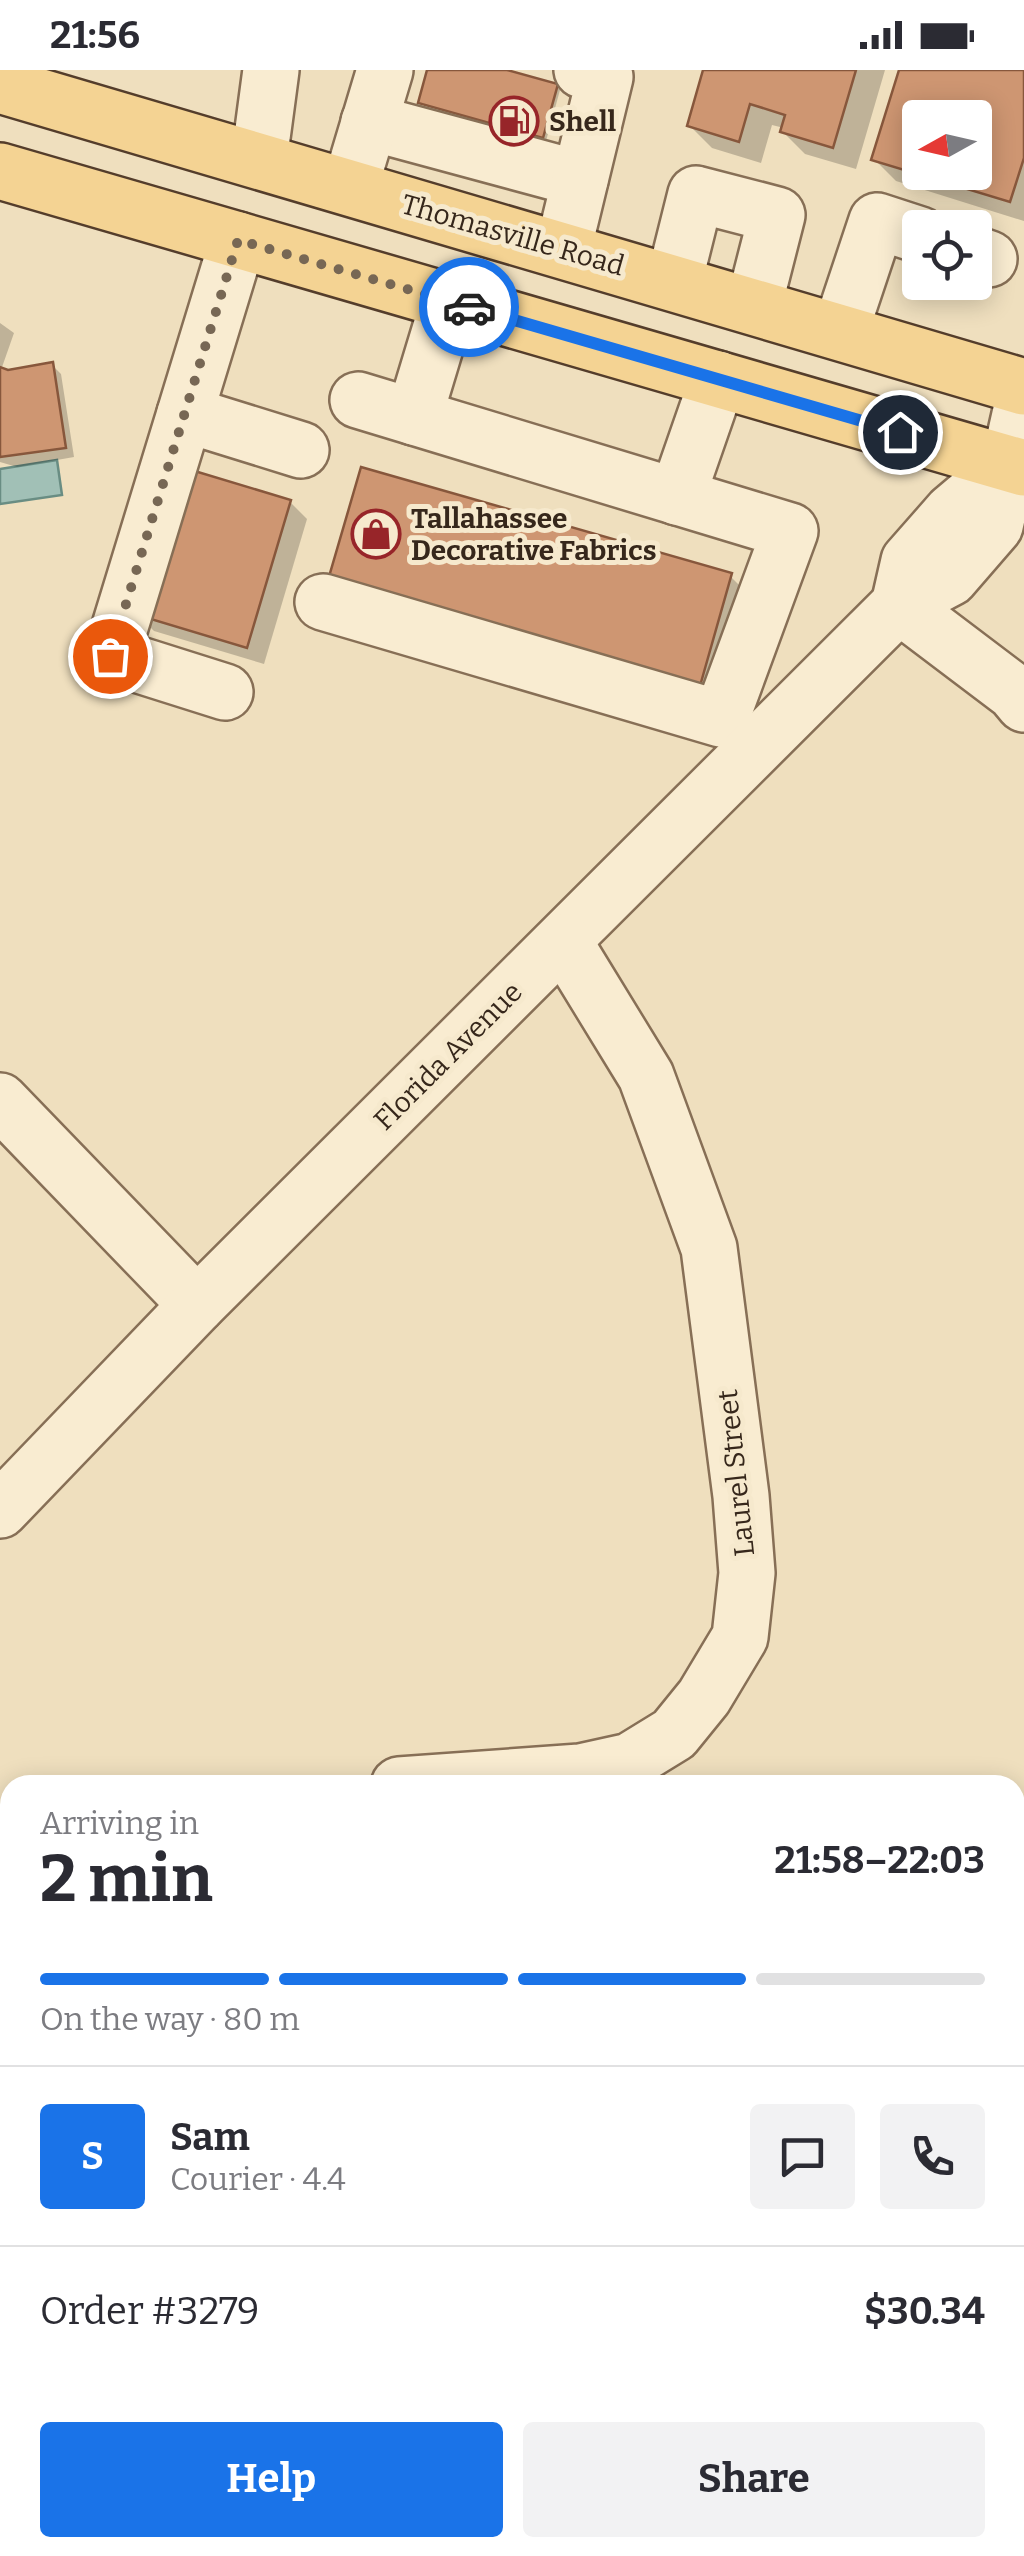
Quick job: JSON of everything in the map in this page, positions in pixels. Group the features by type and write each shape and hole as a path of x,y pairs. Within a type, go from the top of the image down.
{"main road":[{"name":"Thomasville Road","path":"0,86 1024,387"},
{"path":"238,240 259,160"},
{"path":"0,172 1017,466"},
{"path":"325,266 350,187"}],"street":[{"path":"259,160 272,70"},
{"path":"350,187 385,70"},
{"path":"563,250 605,77 582,70"},
{"path":"369,122 580,179"},
{"path":"449,216 466,148"},
{"path":"674,282 696,194 777,214 754,305"},
{"path":"840,332 877,220 902,229"},
{"path":"226,692 110,656 238,240"},
{"path":"414,417 449,302"},
{"path":"677,497 718,379"},
{"path":"1017,466 1024,397"},
{"path":"323,602 721,719 790,531 358,400"},
{"path":"185,414 301,450"},
{"name":"Florida Avenue","path":"0,1510 197,1304 900,605 909,562 952,512 1017,466"},
{"path":"900,605 1014,692 1024,704"},
{"name":"Laurel Street","path":"538,1775 580,1772 630,1761 674,1734 704,1697 740,1637 748,1573 709,1248 646,1076 564,942"},
{"path":"0,1101 197,1304"}],"water":[{"path":"57,460 62,495 0,504 0,469"}],"building":[{"name":"Shell","path":"427,70 507,70 558,84 543,138 418,103"},
{"path":"703,70 856,70 833,148 780,132 785,115 750,104 739,142 687,126"},
{"path":"899,70 1024,70 1024,158 1010,202 970,190 992,190 992,100 902,100 902,169 871,160"},
{"path":"53,362 66,448 0,457 0,367 8,370"},
{"path":"178,466 291,500 247,648 134,614"},
{"path":"361,467 732,573 698,693 326,587"}],"way so far":[{"path":"110,656 238,240 469,307"}],"place":[{"name":"Shell","path":"514,121"},
{"name":"Tallahassee Decorative Fabrics","path":"376,534"}],"route":[{"path":"469,307 900,432"}]}
